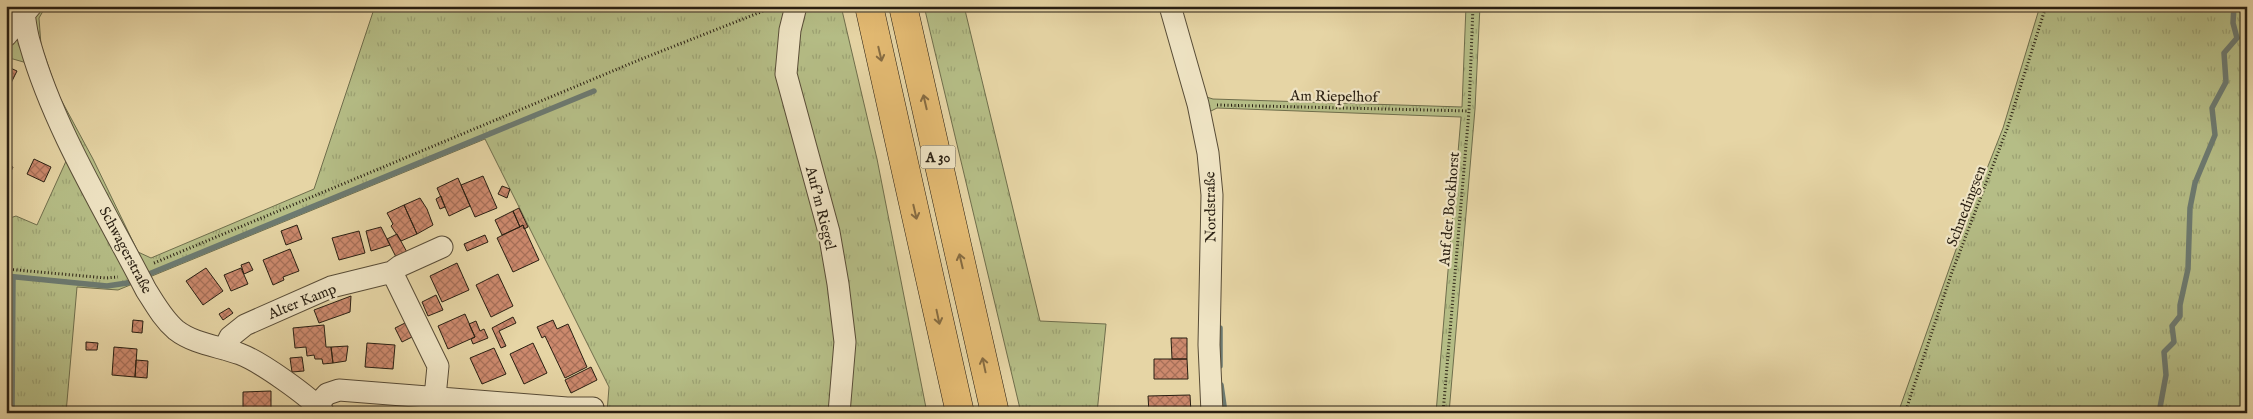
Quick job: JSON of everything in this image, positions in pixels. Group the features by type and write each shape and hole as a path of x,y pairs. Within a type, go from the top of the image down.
{"highway":[{"name":"A 30","path":"869,6 960,413"},
{"name":"A 30","path":"903,6 995,413"}],"street":[{"name":"Auf'm Riegel","path":"796,6 790,30 786,74 829,232 838,284 846,342 839,413"},
{"name":"Nordstraße","path":"1170,6 1198,104 1208,153 1212,195 1209,345 1212,413"},
{"name":"Schwagerstraße","path":"26,8 29,43 62,127 146,290 162,315 176,330 195,341 242,355 294,387 320,409"},
{"path":"6,36 26,8"},
{"name":"Alter Kamp","path":"224,349 230,337 245,324 331,287 392,272 442,247"},
{"path":"392,272 438,366 435,397"},
{"path":"320,409 327,394 339,390 567,408 593,408"}],"path":[{"path":"6,270 106,278 124,276 639,60 776,6"},
{"name":"Auf der Bockhorst","path":"1443,413 1469,111 1473,6"},
{"name":"Schnedingsen","path":"1905,413 1952,272 2007,129 2046,6"},
{"name":"Am Riepelhof","path":"1198,104 1469,111"},
{"path":"593,408 664,413"}],"green space":[{"path":"6,6 46,6 39,18 41,45 58,94 93,159 138,252 151,258 314,189 375,6 841,6 877,159 927,413 607,413 609,387 485,139 118,290 77,287 66,413 10,413 11,397 6,396 6,217 16,216 37,225 67,159 27,63 6,57"},
{"path":"924,6 964,6 1040,321 1106,324 1097,413 1021,413"},
{"path":"1466,6 1480,6 1475,109 1449,413 1436,413 1461,117 1217,108 1207,113 1203,96 1213,99 1462,107"},
{"path":"2040,6 2247,6 2247,413 1898,413 1964,227 2003,128"}],"building":[{"path":"6,66 17,71 6,93"},
{"path":"34,159 51,167 44,182 27,174"},
{"path":"6,164 13,167 6,183"},
{"path":"483,176 497,208 475,217 461,185"},
{"path":"458,178 470,206 449,216 437,188"},
{"path":"502,186 510,189 507,198 498,194"},
{"path":"441,196 445,207 440,209 436,199"},
{"path":"420,198 427,209 433,225 417,234 404,205"},
{"path":"404,205 417,234 401,241 391,226 393,224 387,213"},
{"path":"519,208 528,227 524,229 523,225 520,227 513,211"},
{"path":"513,211 520,227 502,235 495,220"},
{"path":"297,225 302,239 286,245 281,231"},
{"path":"523,225 539,260 513,272 497,238"},
{"path":"381,227 390,245 371,251 366,231"},
{"path":"359,231 365,253 339,260 332,238"},
{"path":"397,234 408,254 397,259 387,239"},
{"path":"485,235 488,242 467,251 464,244"},
{"path":"290,249 299,271 283,277 284,280 273,285 263,260"},
{"path":"249,262 253,270 244,274 241,265"},
{"path":"457,263 469,290 442,302 430,276"},
{"path":"206,268 223,291 203,305 186,281"},
{"path":"241,268 248,284 231,291 224,275"},
{"path":"498,274 513,306 491,317 476,285"},
{"path":"436,295 443,310 428,316 422,302"},
{"path":"351,296 350,312 319,323 314,310"},
{"path":"229,308 233,313 223,320 219,314"},
{"path":"465,314 475,337 448,349 438,326"},
{"path":"513,317 516,323 499,331 506,346 501,348 492,328"},
{"path":"133,320 143,321 142,333 132,332"},
{"path":"553,320 557,329 568,324 587,367 565,378 545,336 542,338 537,327"},
{"path":"476,321 480,331 484,329 488,338 473,344 471,339 475,337 469,324"},
{"path":"405,323 412,337 402,342 395,328"},
{"path":"324,325 326,347 331,347 333,363 323,364 322,359 315,359 314,355 307,356 306,347 295,348 293,328"},
{"path":"1171,338 1187,338 1187,359 1172,359"},
{"path":"86,342 98,343 97,350 86,350"},
{"path":"367,343 395,345 393,369 365,367"},
{"path":"533,343 547,373 524,384 510,354"},
{"path":"348,346 346,361 333,363 331,347"},
{"path":"114,347 137,349 135,377 112,375"},
{"path":"494,348 506,374 482,384 470,358"},
{"path":"302,357 304,371 292,372 290,358"},
{"path":"1154,359 1187,359 1188,379 1154,379"},
{"path":"136,360 148,361 147,378 135,377"},
{"path":"591,367 597,380 571,393 565,380"},
{"path":"271,391 271,413 243,413 243,392"},
{"path":"1190,395 1191,413 1149,413 1148,396"}],"waterway":[{"path":"2159,413 2166,375 2164,352 2174,342 2172,326 2180,316 2180,305 2188,269 2190,208 2195,183 2215,135 2212,108 2226,82 2224,53 2237,38 2233,23 2234,6"},
{"path":"6,276 107,286 127,283 594,91"},
{"path":"12,413 13,277"},
{"path":"1220,328 1220,366"},
{"path":"1221,385 1225,413"}]}
